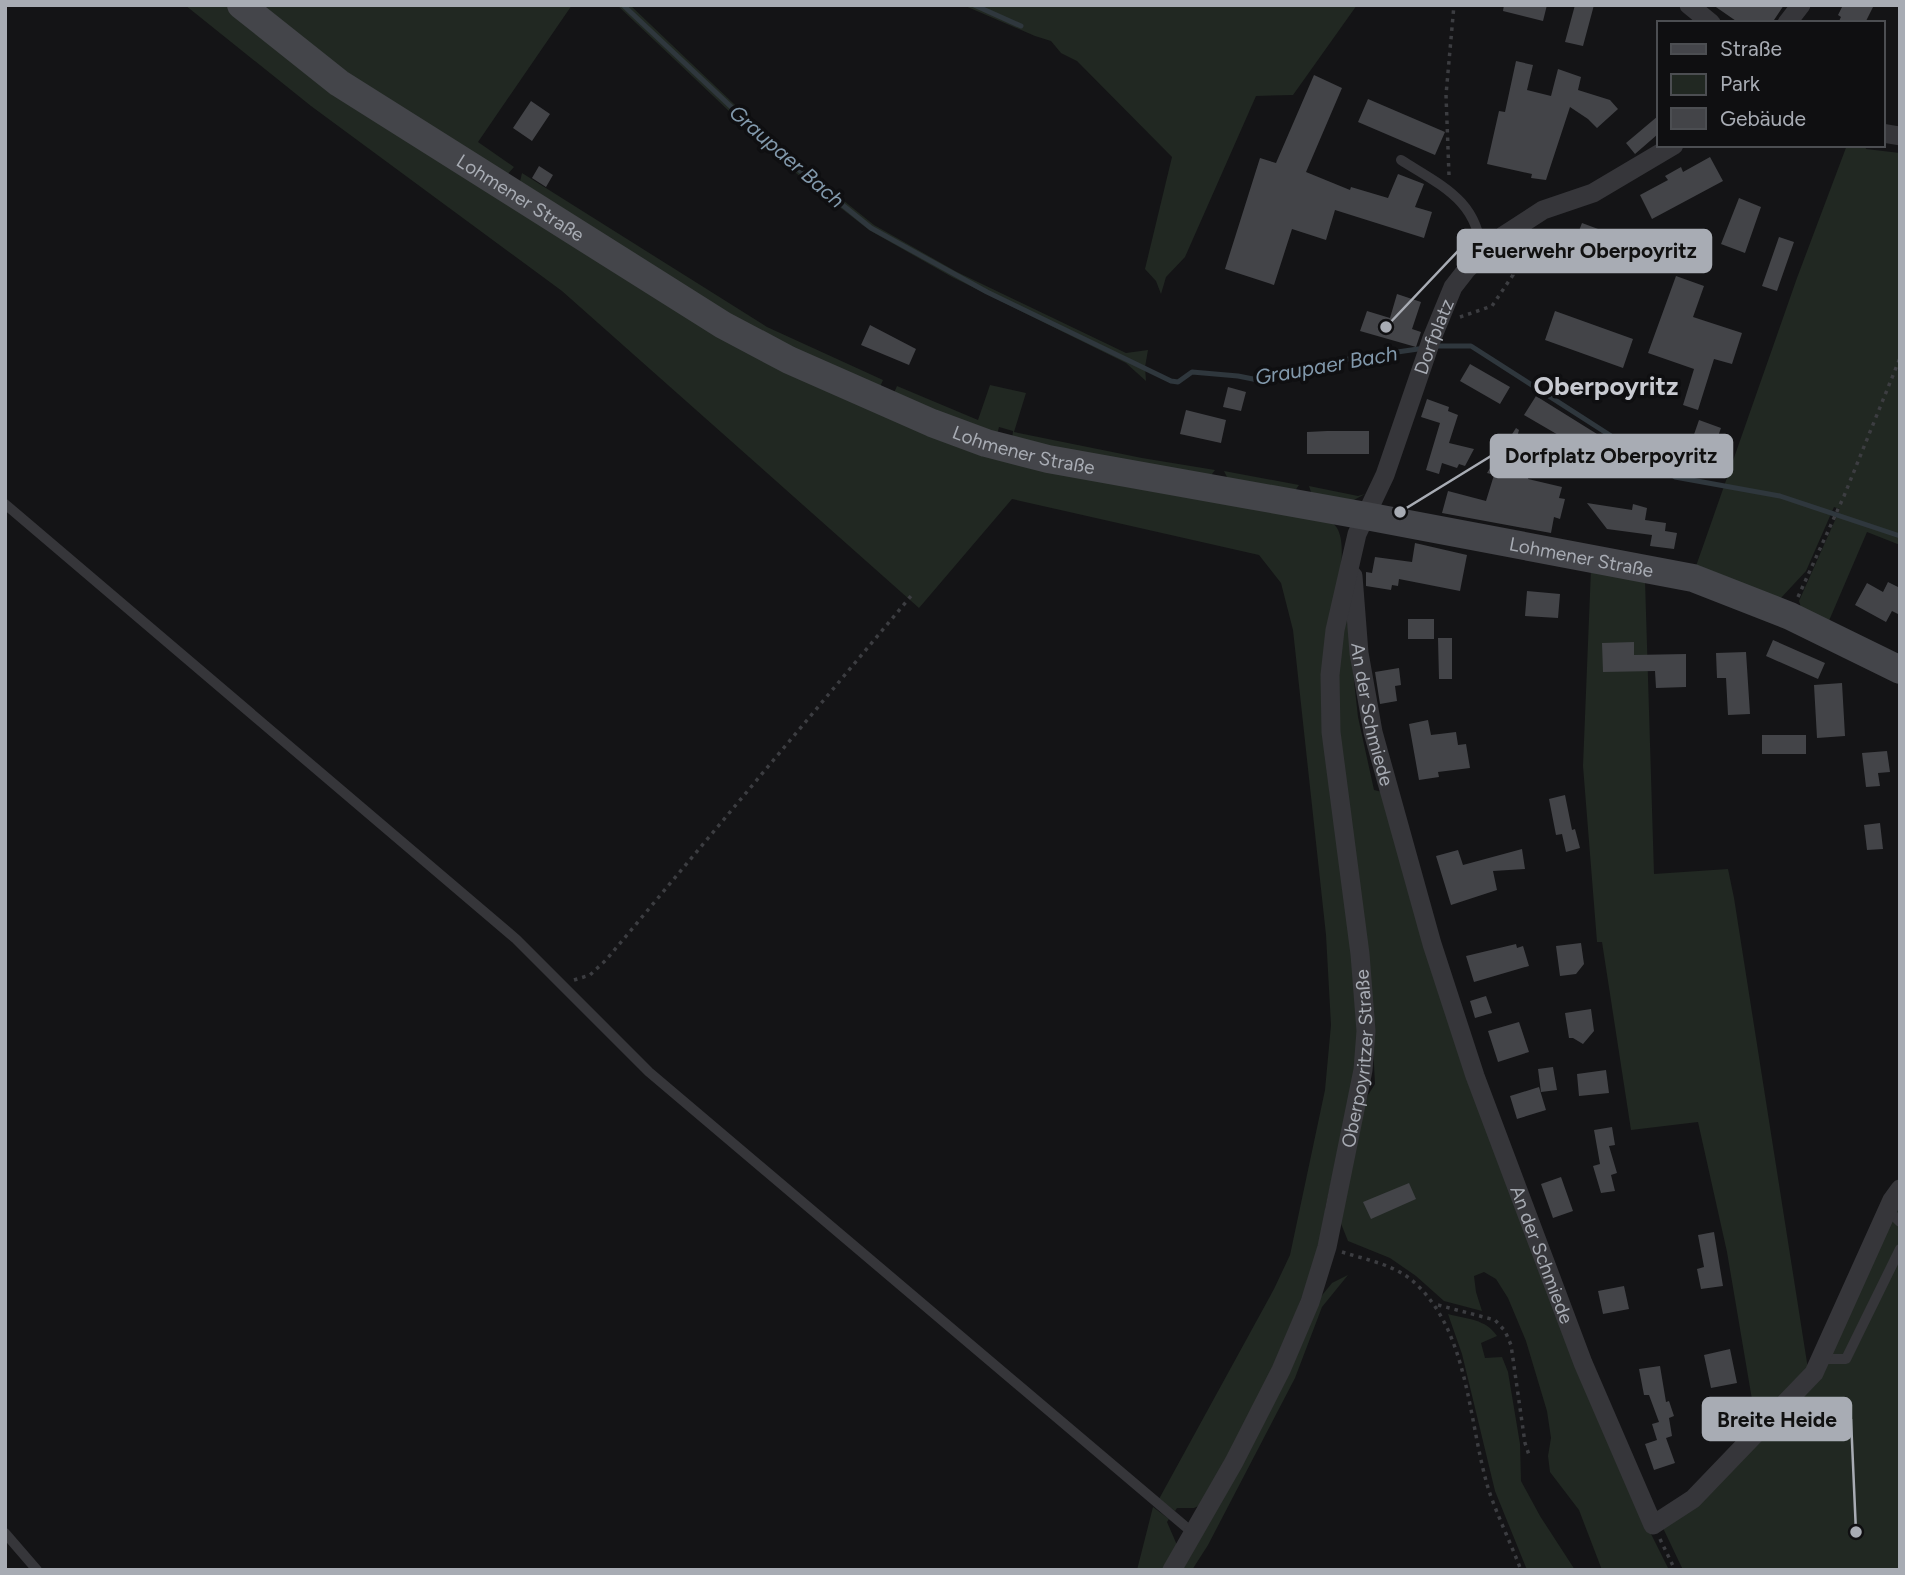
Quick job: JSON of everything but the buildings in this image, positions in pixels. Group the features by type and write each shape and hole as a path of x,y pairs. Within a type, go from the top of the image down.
{"main road":[{"name":"Lohmener Straße","path":"241,5 339,83 723,325 801,365 932,423 986,443 1048,459 1692,578 1790,616 1900,670"}],"street":[{"path":"1689,5 1709,21"},
{"path":"1789,21 1801,5"},
{"name":"Dorfplatz","path":"1366,516 1385,475 1425,358 1453,287 1481,255 1503,236 1543,210 1593,193 1671,147"},
{"name":"Oberpoyritzer Straße","path":"1172,1570 1282,1370 1310,1302 1327,1247 1363,1070 1366,1031 1360,954 1331,732 1329,675 1335,630 1357,534 1366,516"},
{"name":"An der Schmiede","path":"1352,565 1359,653 1373,732 1432,944 1475,1076 1583,1363 1653,1525"},
{"path":"1653,1525 1693,1499 1814,1373 1894,1216 1900,1189"}],"lane":[{"path":"1401,160 1451,191 1466,206 1480,239 1481,255"},
{"path":"5,504 516,939 649,1072 1193,1533"},
{"path":"1821,1359 1846,1359 1900,1249"},
{"path":"5,1533 37,1570"}],"path":[{"path":"1451,191 1446,95 1454,5"},
{"path":"1435,332 1492,306 1513,275 1513,251 1503,236"},
{"path":"1795,604 1900,358"},
{"path":"562,983 590,975 606,960 911,596"},
{"path":"1327,1247 1388,1266 1413,1281 1436,1304 1452,1336 1489,1490 1521,1570"},
{"path":"1436,1304 1495,1320 1505,1331 1511,1345 1525,1443 1530,1458"},
{"path":"1653,1525 1675,1570"}],"green space":[{"path":"185,5 226,5 323,84 932,432 1324,518 1337,528 1341,538 1341,564 1328,632 1359,1004 1356,1072 1325,1209 1327,1213 1320,1249 1276,1365 1201,1505 1194,1508 1177,1508 1175,1511 1159,1499 1290,1255 1325,1090 1331,1025 1326,935 1293,630 1281,583 1259,555 1012,499 919,608 562,291 311,106"},
{"path":"255,5 572,5 478,142 514,167 505,177 334,69"},
{"path":"617,5 630,5 794,161 874,225 957,272 1126,353 1148,350 1146,381 1126,363 952,277 869,230 787,166"},
{"path":"963,5 1357,5 1293,95 1256,96 1185,257 1166,277 1161,294 1156,281 1145,269 1172,157 1077,61 1061,53 1051,41"},
{"path":"1846,147 1866,147 1900,153 1900,545 1867,532 1828,623 1802,610 1799,601 1840,509 1834,507 1806,571 1780,599 1695,569 1797,278"},
{"path":"522,173 767,327 883,380 879,389 741,326 519,186"},
{"path":"990,385 1026,393 1014,432 1215,470 1209,478 1012,440 1013,431 999,427 997,435 893,395 897,386 978,420"},
{"path":"1224,471 1299,485 1294,492 1229,481"},
{"path":"1309,486 1358,496 1365,494 1352,501 1312,495"},
{"path":"1591,569 1645,580 1654,874 1728,869 1734,898 1808,1369 1757,1429 1727,1252 1698,1122 1631,1130 1602,942 1597,942 1583,766"},
{"path":"1345,600 1358,717 1374,790 1382,792 1649,1530 1669,1570 1602,1570 1579,1510 1550,1472 1548,1456 1551,1438 1547,1411 1526,1341 1508,1298 1496,1279 1484,1272 1474,1276 1482,1311 1444,1301 1416,1276 1390,1258 1348,1241 1340,1221 1358,1120 1375,1084 1372,1027 1337,731 1338,674"},
{"path":"1897,1206 1900,1207 1900,1570 1683,1570 1663,1528 1821,1377"},
{"path":"1348,1275 1322,1307 1295,1378 1208,1545 1192,1570 1178,1570 1319,1299 1332,1283"},
{"path":"1448,1314 1482,1323 1497,1336 1481,1343 1485,1358 1502,1357 1508,1372 1520,1444 1521,1481 1575,1570 1527,1570 1495,1491 1462,1354"},
{"path":"1153,1507 1169,1519 1167,1522 1177,1545 1163,1570 1137,1570"}],"waterway":[{"name":"Graupaer Bach","path":"623,5 793,165 871,228 987,292 1171,381 1178,382 1192,372 1258,380 1342,360 1425,348"},
{"path":"974,5 1021,26"},
{"name":"Graupaer Bach","path":"1435,346 1471,346 1675,477 1780,496 1900,536"}],"place":[{"name":"Feuerwehr Oberpoyritz","path":"1386,327"},
{"name":"Dorfplatz Oberpoyritz","path":"1400,512"},
{"name":"Breite Heide","path":"1856,1532"}],"district":[{"name":"Oberpoyritz","path":"1606,386"}]}
